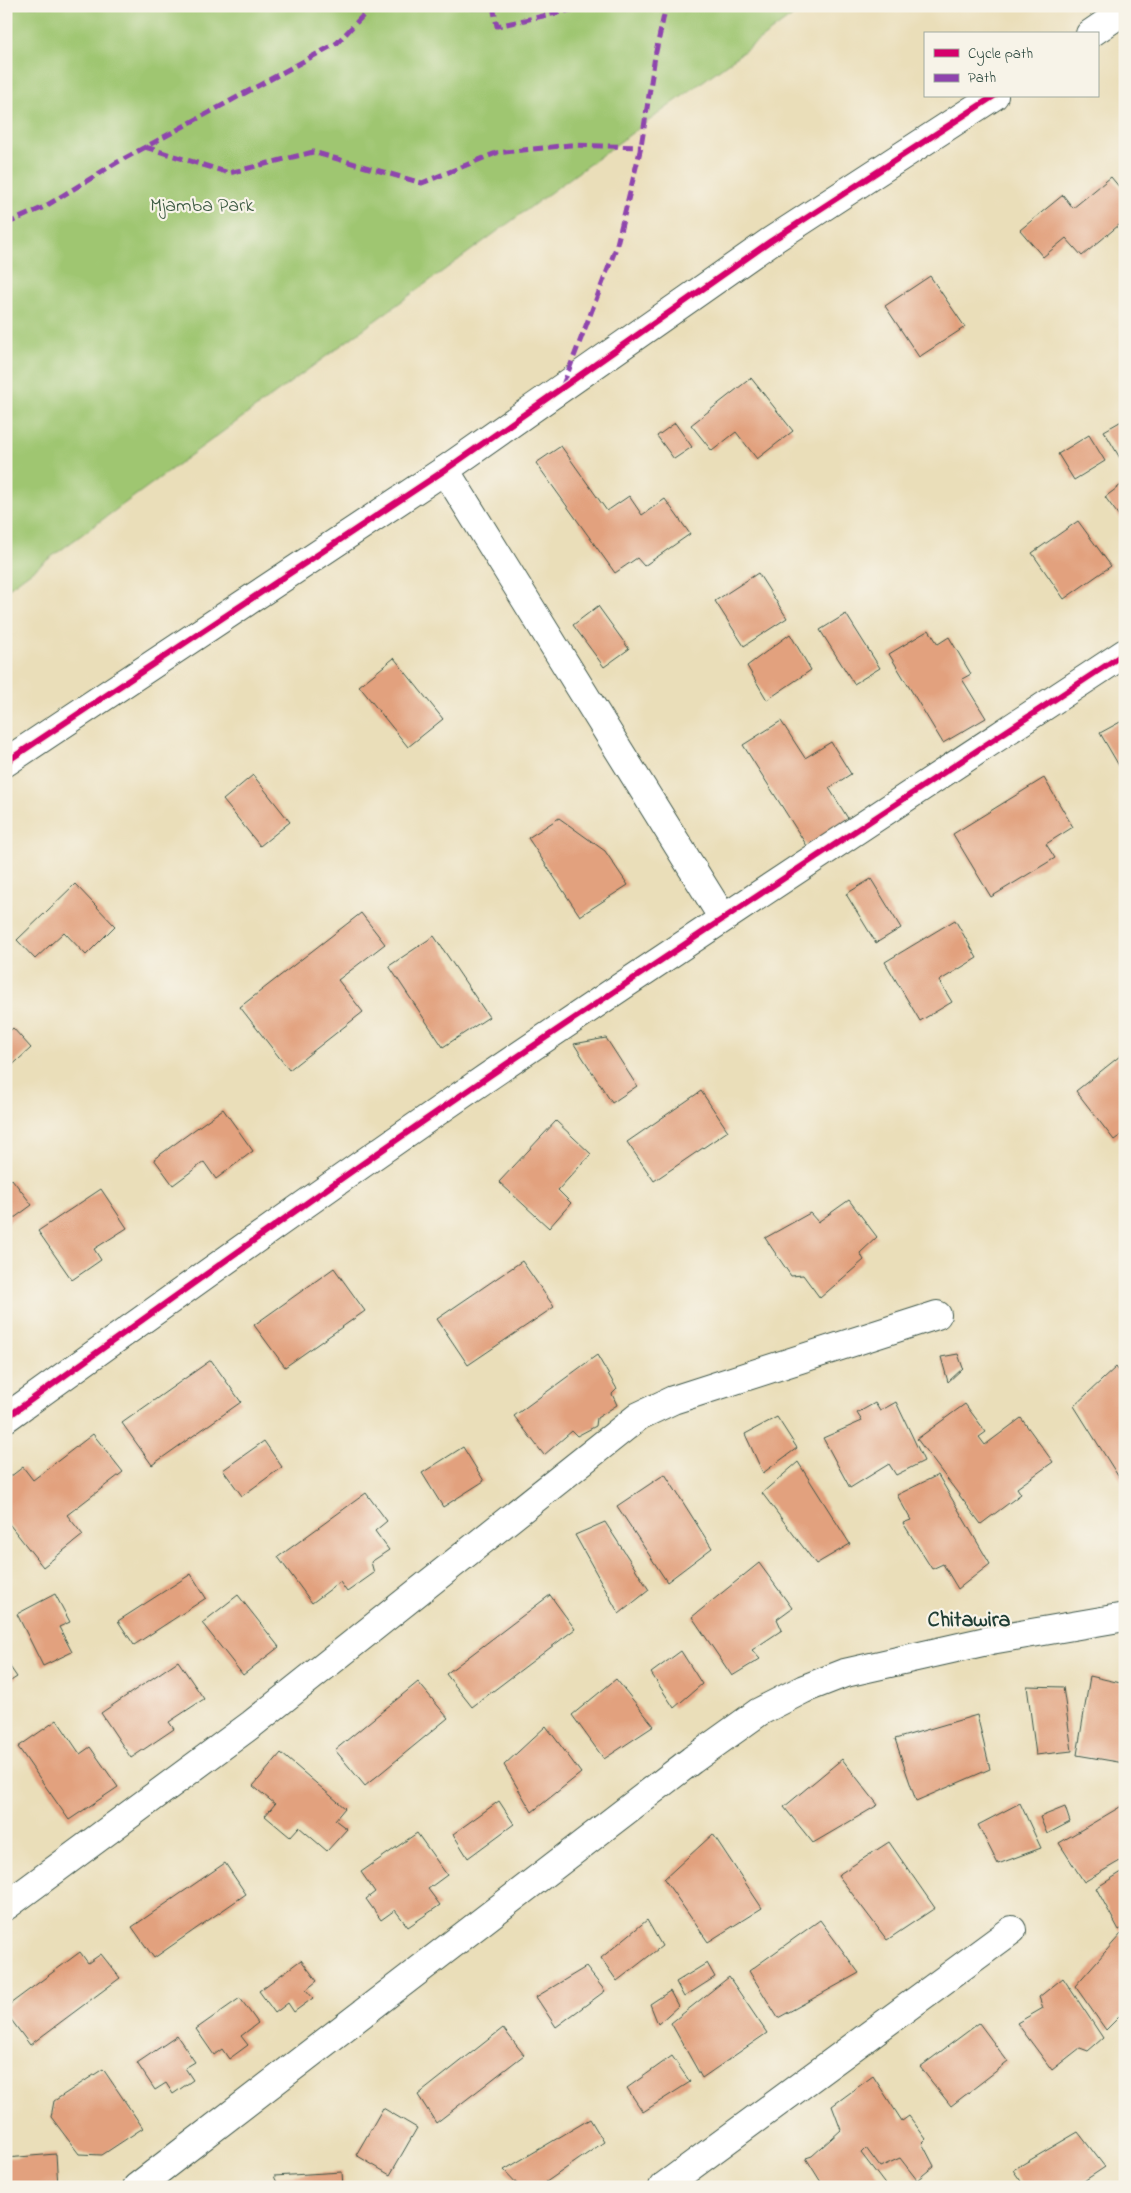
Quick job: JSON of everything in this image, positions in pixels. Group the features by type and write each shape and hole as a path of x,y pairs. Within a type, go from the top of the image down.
{"street":[{"path":"1093,32 1125,10"},
{"path":"6,762 445,470 771,241 991,98"},
{"path":"445,470 724,918"},
{"path":"6,1418 224,1261 455,1100 724,918 1125,653"},
{"path":"6,1906 252,1724 639,1416 673,1400 937,1315"},
{"path":"136,2187 692,1760 759,1712 804,1688 845,1673 991,1640 1125,1617"},
{"path":"663,2187 1012,1930"}],"green space":[{"name":"Mjamba Park","path":"6,6 806,6 6,590"}],"building":[{"path":"1111,177 1125,194 1125,220 1082,256 1066,238 1043,257 1020,230 1063,195 1073,208"},
{"path":"930,276 965,327 919,357 885,306"},
{"path":"751,378 793,431 757,459 736,432 712,451 691,425"},
{"path":"1125,419 1125,456 1120,458 1104,431"},
{"path":"675,423 692,447 674,459 657,436"},
{"path":"1089,435 1105,461 1074,480 1058,454"},
{"path":"561,446 607,511 629,496 642,515 665,499 690,534 644,566 637,558 615,573 536,463"},
{"path":"1125,482 1125,524 1105,497"},
{"path":"1078,521 1111,566 1064,599 1032,553"},
{"path":"758,573 787,618 744,646 715,601"},
{"path":"598,606 629,649 604,667 573,625"},
{"path":"846,614 880,668 854,684 820,630"},
{"path":"929,630 938,644 949,637 971,674 962,679 986,718 943,743 889,654"},
{"path":"790,634 811,670 767,700 747,666"},
{"path":"394,658 443,719 408,747 359,686"},
{"path":"781,721 805,758 831,742 851,774 829,788 849,820 807,846 743,745"},
{"path":"1122,721 1125,725 1125,776 1100,733"},
{"path":"253,775 290,822 260,846 223,800"},
{"path":"1044,778 1073,827 1046,844 1055,858 991,897 953,834"},
{"path":"559,818 605,851 628,885 580,916 528,838"},
{"path":"871,879 901,928 876,943 846,894"},
{"path":"75,884 115,926 86,955 64,932 35,959 17,940"},
{"path":"361,913 385,944 338,980 363,1012 289,1070 240,1007"},
{"path":"955,920 977,958 939,981 952,1002 920,1021 885,962"},
{"path":"434,936 489,1017 443,1047 389,966"},
{"path":"13,1028 31,1048 6,1071 6,1034"},
{"path":"606,1038 637,1086 612,1103 574,1044"},
{"path":"1125,1052 1125,1132 1114,1140 1076,1091"},
{"path":"701,1091 728,1131 654,1181 627,1142"},
{"path":"223,1109 253,1151 216,1179 204,1162 173,1185 154,1159"},
{"path":"556,1121 591,1154 558,1190 571,1203 549,1228 499,1182"},
{"path":"12,1179 32,1205 6,1224 6,1184"},
{"path":"101,1189 127,1228 94,1249 101,1260 72,1280 38,1231"},
{"path":"849,1200 877,1237 860,1253 864,1260 820,1298 803,1275 791,1276 765,1238 810,1213 818,1222"},
{"path":"522,1261 554,1307 468,1365 437,1319"},
{"path":"334,1268 365,1311 285,1367 254,1325"},
{"path":"958,1354 963,1368 948,1382 941,1357"},
{"path":"597,1355 617,1389 612,1394 617,1405 597,1418 596,1426 577,1436 572,1431 544,1455 514,1416"},
{"path":"211,1360 241,1402 152,1465 122,1423"},
{"path":"1116,1367 1125,1379 1125,1487 1074,1406"},
{"path":"896,1402 924,1461 896,1475 889,1464 850,1488 823,1438 862,1421 857,1413 875,1403 880,1411"},
{"path":"965,1404 986,1432 979,1437 985,1445 1021,1418 1053,1462 1017,1488 1021,1494 981,1524 917,1439"},
{"path":"777,1417 797,1448 763,1473 745,1434"},
{"path":"93,1434 123,1472 67,1515 83,1535 43,1567 6,1520 6,1480 23,1467 33,1480"},
{"path":"264,1441 282,1467 242,1496 223,1470"},
{"path":"463,1447 484,1481 443,1507 422,1473"},
{"path":"798,1462 850,1544 816,1564 762,1493"},
{"path":"665,1474 712,1548 667,1582 617,1506"},
{"path":"938,1475 990,1564 958,1589 943,1564 932,1569 903,1523 911,1520 897,1495"},
{"path":"366,1493 387,1521 375,1531 389,1550 371,1562 374,1573 347,1592 340,1582 312,1603 278,1557"},
{"path":"605,1522 649,1590 619,1614 575,1535"},
{"path":"759,1563 792,1608 777,1619 782,1630 752,1650 760,1659 732,1676 692,1617"},
{"path":"191,1574 206,1598 134,1645 118,1621"},
{"path":"55,1594 70,1622 59,1627 72,1652 43,1666 17,1614"},
{"path":"238,1595 279,1647 243,1675 202,1623"},
{"path":"550,1595 575,1629 472,1707 446,1674"},
{"path":"681,1651 702,1684 674,1708 651,1673"},
{"path":"6,1661 17,1677 6,1684"},
{"path":"178,1661 204,1699 169,1722 174,1729 131,1758 101,1713"},
{"path":"1090,1676 1125,1684 1124,1763 1077,1755"},
{"path":"616,1679 654,1726 604,1759 572,1715"},
{"path":"418,1682 448,1718 365,1786 335,1750"},
{"path":"1027,1686 1063,1687 1072,1751 1036,1755"},
{"path":"977,1715 990,1769 916,1801 895,1739"},
{"path":"57,1720 80,1754 90,1747 118,1787 69,1820 18,1747"},
{"path":"546,1726 581,1773 532,1812 504,1765"},
{"path":"281,1753 345,1808 335,1820 347,1829 327,1851 299,1827 290,1837 265,1816 275,1804 253,1786"},
{"path":"842,1759 878,1805 813,1843 784,1807"},
{"path":"499,1801 514,1824 468,1858 453,1834"},
{"path":"1020,1803 1041,1848 998,1864 978,1825"},
{"path":"1125,1804 1125,1858 1084,1882 1059,1843"},
{"path":"1065,1807 1070,1822 1047,1834 1040,1817"},
{"path":"417,1833 447,1875 428,1889 440,1905 408,1927 395,1910 381,1920 366,1899 375,1892 361,1872"},
{"path":"713,1834 762,1908 708,1942 664,1879"},
{"path":"889,1842 935,1908 887,1940 838,1875"},
{"path":"225,1863 246,1894 154,1958 132,1927"},
{"path":"1125,1870 1125,1927 1119,1930 1096,1888"},
{"path":"647,1920 662,1946 617,1981 601,1958"},
{"path":"820,1920 859,1973 778,2018 749,1971"},
{"path":"1121,1934 1125,1939 1125,2011 1106,2030 1075,1986"},
{"path":"80,1952 88,1963 101,1954 120,1978 30,2045 6,2013 6,2007"},
{"path":"301,1960 317,1981 306,1990 313,1998 294,2012 288,2003 275,2013 259,1991"},
{"path":"707,1963 715,1977 684,1997 676,1982"},
{"path":"586,1967 605,1991 556,2027 536,1997"},
{"path":"729,1977 767,2033 702,2078 671,2023"},
{"path":"1063,1978 1103,2038 1088,2051 1080,2048 1052,2070 1017,2023 1043,2008 1039,1997"},
{"path":"670,1991 678,2006 658,2024 650,2004"},
{"path":"240,1998 258,2023 241,2036 248,2045 229,2059 222,2049 214,2055 196,2029"},
{"path":"979,2023 1008,2062 951,2106 920,2067"},
{"path":"503,2028 524,2055 436,2123 418,2095"},
{"path":"177,2036 195,2062 185,2068 193,2080 173,2094 166,2083 155,2090 137,2063"},
{"path":"672,2056 690,2082 643,2112 627,2088"},
{"path":"103,2069 143,2128 102,2155 79,2154 51,2117 54,2101"},
{"path":"873,2076 902,2121 909,2116 926,2139 922,2143 934,2166 917,2180 900,2158 880,2167 866,2148 861,2153 887,2187 824,2187 806,2158 812,2156 841,2130 832,2106"},
{"path":"383,2108 417,2128 390,2175 356,2155"},
{"path":"590,2119 604,2142 539,2187 520,2187 504,2170"},
{"path":"1078,2132 1105,2167 1075,2187 1025,2187 1013,2170"},
{"path":"56,2154 58,2187 6,2187 6,2158"},
{"path":"342,2172 343,2187 279,2187 274,2176"}],"marked path":[{"path":"6,224 44,207 116,163 337,43 372,6"},
{"path":"493,6 497,26 589,6"},
{"path":"563,385 616,248 641,147 655,56 666,6"},
{"path":"145,147 229,173 313,152 422,183 496,153 570,145 641,147"}],"cycle path":[{"path":"6,762 445,470 771,241 991,98"},
{"path":"6,1418 239,1251 473,1087 716,923 1125,653"}],"district":[{"name":"Chitawira","path":"969,1618"}]}
